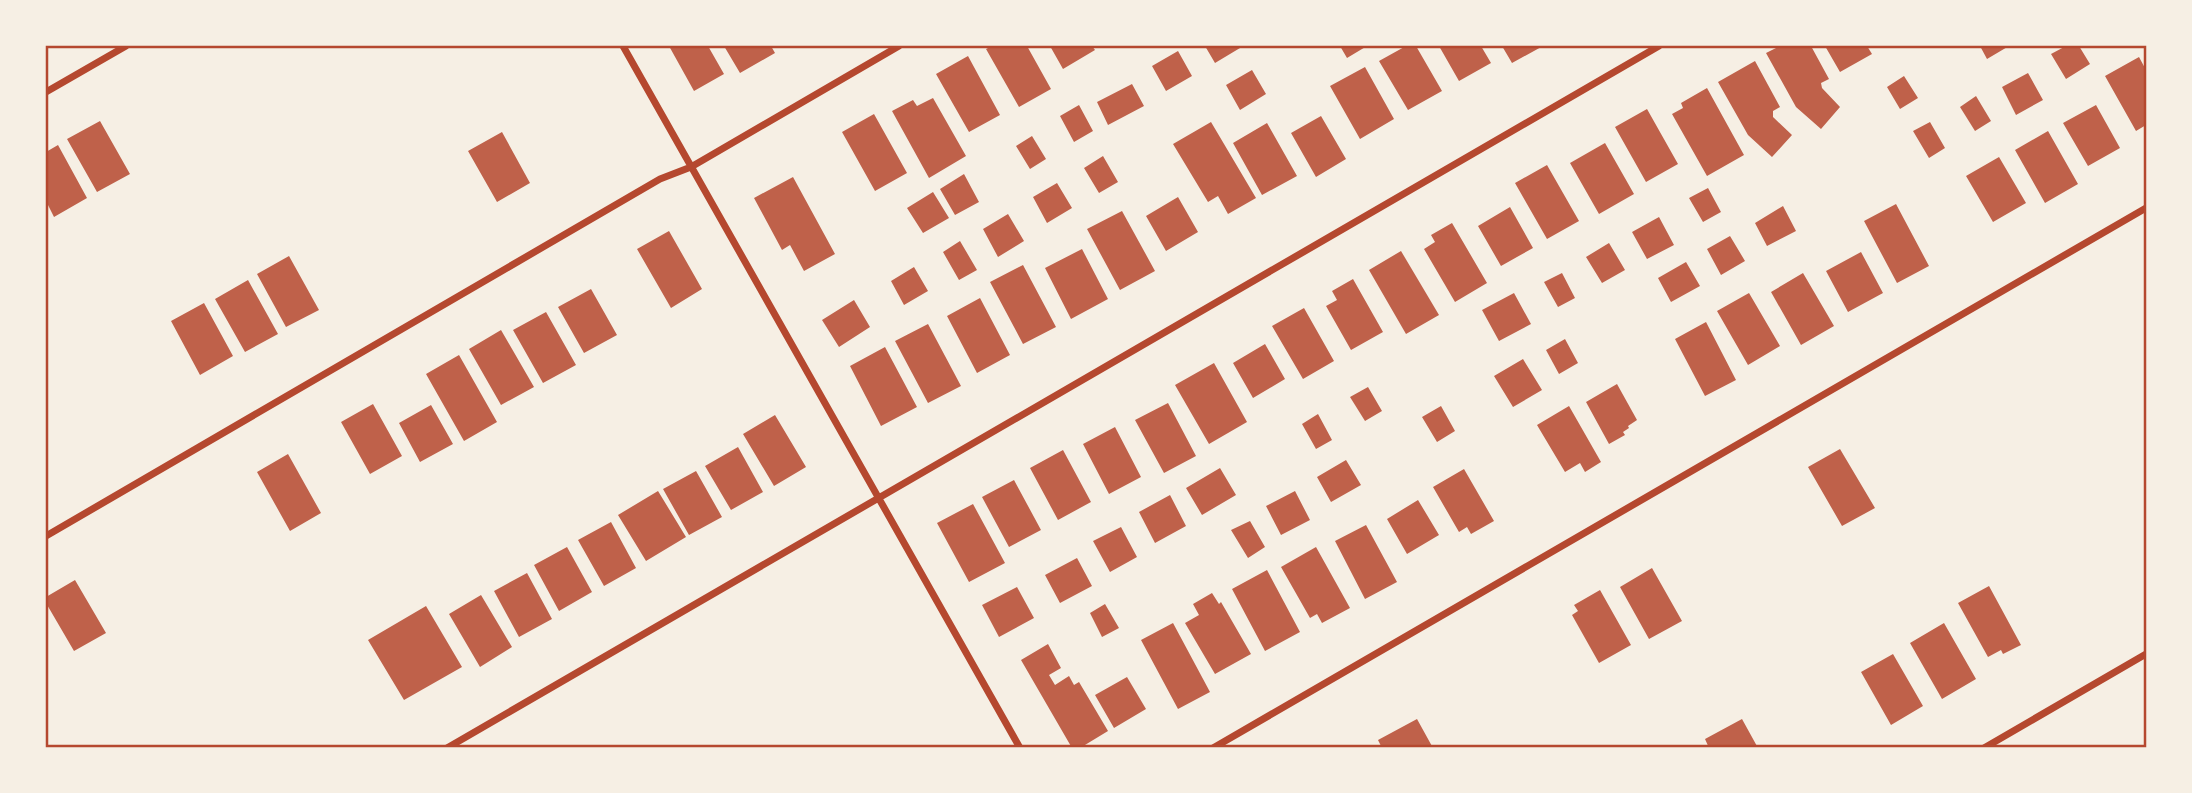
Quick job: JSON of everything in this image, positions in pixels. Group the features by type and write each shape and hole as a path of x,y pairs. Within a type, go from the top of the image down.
{"street":[{"path":"46,92 126,46"},
{"path":"623,46 1020,747"},
{"path":"46,536 660,179 691,167 899,46"},
{"path":"447,747 1658,46"},
{"path":"1213,747 2147,208"},
{"path":"1984,747 2147,654"}],"building":[{"path":"669,46 708,46 724,74 694,91"},
{"path":"724,46 771,46 775,53 740,73"},
{"path":"992,46 1027,46 1051,89 1019,107 986,49"},
{"path":"1050,46 1092,46 1095,50 1063,69"},
{"path":"1205,46 1239,46 1240,48 1215,63"},
{"path":"1340,46 1367,46 1347,58"},
{"path":"1406,46 1416,46 1442,91 1408,110 1379,61"},
{"path":"1439,46 1481,46 1491,63 1459,81"},
{"path":"1502,46 1543,46 1512,63"},
{"path":"1780,46 1811,46 1829,79 1821,83 1822,88 1840,107 1821,129 1796,107 1766,53"},
{"path":"1825,46 1867,46 1872,54 1840,72"},
{"path":"1980,46 2009,46 1987,59"},
{"path":"2066,46 2079,46 2090,64 2066,79 2051,54"},
{"path":"1178,51 1192,76 1166,91 1152,66"},
{"path":"968,56 1000,115 969,132 936,74"},
{"path":"2139,57 2146,70 2146,125 2136,131 2105,76"},
{"path":"1755,61 1780,107 1773,111 1773,117 1792,135 1772,157 1748,135 1718,82"},
{"path":"1365,67 1394,119 1360,139 1330,86"},
{"path":"1252,70 1266,94 1240,110 1226,85"},
{"path":"2028,73 2043,100 2016,115 2002,87"},
{"path":"1904,76 1918,98 1900,109 1887,87"},
{"path":"1132,84 1144,106 1108,125 1097,102"},
{"path":"1707,88 1744,155 1707,176 1672,114 1683,108 1681,103"},
{"path":"1976,96 1991,121 1975,131 1960,107"},
{"path":"933,98 966,156 929,178 892,111 913,100 917,106"},
{"path":"1079,105 1093,131 1074,142 1060,116"},
{"path":"2096,105 2120,148 2088,166 2063,123"},
{"path":"1647,109 1678,164 1646,182 1615,127"},
{"path":"874,114 907,173 875,191 842,132"},
{"path":"1321,116 1346,159 1316,177 1291,133"},
{"path":"100,121 130,174 97,192 67,139"},
{"path":"1211,122 1256,198 1228,214 1218,196 1208,202 1173,144"},
{"path":"1930,122 1945,148 1929,158 1913,131"},
{"path":"1267,123 1297,176 1262,195 1233,143"},
{"path":"2048,131 2078,184 2045,203 2015,150"},
{"path":"502,132 530,183 497,202 468,151"},
{"path":"1032,136 1046,159 1030,169 1016,146"},
{"path":"1605,143 1634,194 1599,214 1570,163"},
{"path":"58,145 87,198 54,217 46,201 46,152"},
{"path":"1103,156 1118,182 1099,193 1084,168"},
{"path":"1999,157 2026,203 1993,222 1966,176"},
{"path":"1547,165 1579,221 1547,239 1515,183"},
{"path":"964,174 979,202 955,215 940,189"},
{"path":"793,177 835,254 804,271 790,245 782,250 754,198"},
{"path":"1057,183 1072,208 1047,223 1033,197"},
{"path":"1708,188 1721,212 1703,222 1689,198"},
{"path":"933,192 949,218 923,233 907,208"},
{"path":"1178,197 1198,232 1166,251 1146,216"},
{"path":"1896,204 1929,266 1897,283 1864,221"},
{"path":"1783,206 1796,231 1767,246 1755,223"},
{"path":"1510,207 1533,248 1501,266 1478,226"},
{"path":"1122,211 1155,271 1120,290 1087,229"},
{"path":"1008,214 1024,241 998,257 983,229"},
{"path":"1659,217 1674,245 1647,259 1632,232"},
{"path":"1452,223 1487,283 1455,302 1424,249 1435,242 1431,235"},
{"path":"669,231 702,289 671,308 637,249"},
{"path":"1730,236 1745,261 1721,275 1707,249"},
{"path":"960,241 977,270 959,280 943,252"},
{"path":"1609,243 1625,270 1602,283 1586,257"},
{"path":"1082,249 1108,299 1071,319 1045,268"},
{"path":"1401,251 1439,315 1406,334 1369,270"},
{"path":"1861,252 1883,293 1848,312 1826,271"},
{"path":"289,256 319,310 286,327 257,274"},
{"path":"1686,262 1700,286 1671,302 1658,278"},
{"path":"1023,265 1056,327 1023,344 990,282"},
{"path":"914,267 928,291 904,305 891,281"},
{"path":"1562,273 1575,298 1558,307 1544,282"},
{"path":"1803,273 1834,326 1801,345 1771,292"},
{"path":"1353,279 1383,332 1351,350 1326,306 1337,300 1332,291"},
{"path":"248,280 278,334 245,352 215,299"},
{"path":"591,289 617,335 584,353 558,307"},
{"path":"1514,293 1531,324 1499,341 1482,310"},
{"path":"1749,293 1780,346 1748,365 1717,311"},
{"path":"980,298 1010,355 977,373 947,316"},
{"path":"854,300 870,327 839,347 822,320"},
{"path":"204,303 233,356 200,375 171,321"},
{"path":"1304,308 1334,361 1303,379 1272,326"},
{"path":"546,312 576,365 543,383 513,330"},
{"path":"1706,322 1736,380 1705,396 1675,339"},
{"path":"928,324 961,386 928,403 895,341"},
{"path":"501,330 534,387 501,405 469,349"},
{"path":"1565,339 1578,363 1559,374 1546,350"},
{"path":"1265,344 1285,379 1253,398 1233,363"},
{"path":"885,347 917,407 881,426 850,366"},
{"path":"459,355 497,422 464,441 426,374"},
{"path":"1523,359 1542,390 1513,407 1494,376"},
{"path":"1214,363 1247,422 1209,444 1175,385"},
{"path":"1617,384 1637,420 1623,432 1625,435 1609,444 1586,402"},
{"path":"1368,387 1382,411 1365,421 1350,397"},
{"path":"1168,403 1196,456 1164,473 1135,420"},
{"path":"373,404 402,456 370,474 341,422"},
{"path":"431,405 453,444 420,462 399,423"},
{"path":"1441,406 1455,431 1437,442 1422,417"},
{"path":"1569,406 1601,462 1585,472 1580,463 1565,472 1537,425"},
{"path":"1318,414 1332,440 1316,449 1302,424"},
{"path":"775,415 806,467 774,486 743,434"},
{"path":"1115,427 1141,477 1109,494 1083,444"},
{"path":"738,447 763,492 731,510 705,466"},
{"path":"1840,449 1875,508 1842,526 1808,467"},
{"path":"1063,450 1091,502 1058,520 1030,468"},
{"path":"288,454 321,513 290,531 257,472"},
{"path":"1346,460 1361,485 1331,502 1317,477"},
{"path":"1220,468 1236,495 1202,515 1186,488"},
{"path":"1464,469 1494,521 1471,534 1467,527 1459,532 1433,487"},
{"path":"696,471 722,517 689,535 663,489"},
{"path":"1014,480 1041,530 1009,547 982,497"},
{"path":"658,491 686,537 646,561 618,515"},
{"path":"1295,491 1310,520 1281,535 1266,506"},
{"path":"1170,495 1186,526 1155,543 1139,512"},
{"path":"1418,500 1439,535 1407,554 1387,519"},
{"path":"973,504 1005,563 969,582 937,523"},
{"path":"1250,521 1265,547 1248,558 1231,530"},
{"path":"611,522 636,568 604,586 578,540"},
{"path":"1366,525 1397,582 1365,599 1335,541"},
{"path":"1121,527 1137,557 1110,572 1093,541"},
{"path":"567,547 592,592 559,611 534,565"},
{"path":"1316,547 1350,608 1322,623 1317,614 1310,618 1281,567"},
{"path":"1077,558 1092,586 1060,603 1045,575"},
{"path":"1652,568 1682,621 1649,639 1620,587"},
{"path":"1267,570 1300,632 1265,651 1232,589"},
{"path":"527,573 552,619 519,637 494,591"},
{"path":"75,580 106,633 74,651 46,603 46,597"},
{"path":"1989,586 2021,645 2003,654 2001,650 1988,657 1958,603"},
{"path":"1017,587 1034,618 999,637 982,605"},
{"path":"1600,590 1631,645 1599,663 1572,615 1578,611 1574,605"},
{"path":"1212,593 1219,604 1221,602 1251,654 1215,674 1185,623 1199,615 1193,604"},
{"path":"481,595 512,647 480,667 449,614"},
{"path":"1105,604 1119,628 1102,637 1090,613"},
{"path":"426,606 462,667 404,700 368,640"},
{"path":"1173,623 1210,692 1178,709 1141,640"},
{"path":"1944,623 1976,679 1942,699 1910,643"},
{"path":"1048,644 1061,668 1049,675 1055,685 1069,676 1074,685 1079,682 1108,731 1080,748 1072,748 1021,660"},
{"path":"1893,654 1923,706 1891,725 1861,672"},
{"path":"1127,677 1146,709 1114,728 1095,695"},
{"path":"1417,719 1433,748 1382,748 1378,740"},
{"path":"1742,719 1758,748 1709,748 1705,739"}]}
